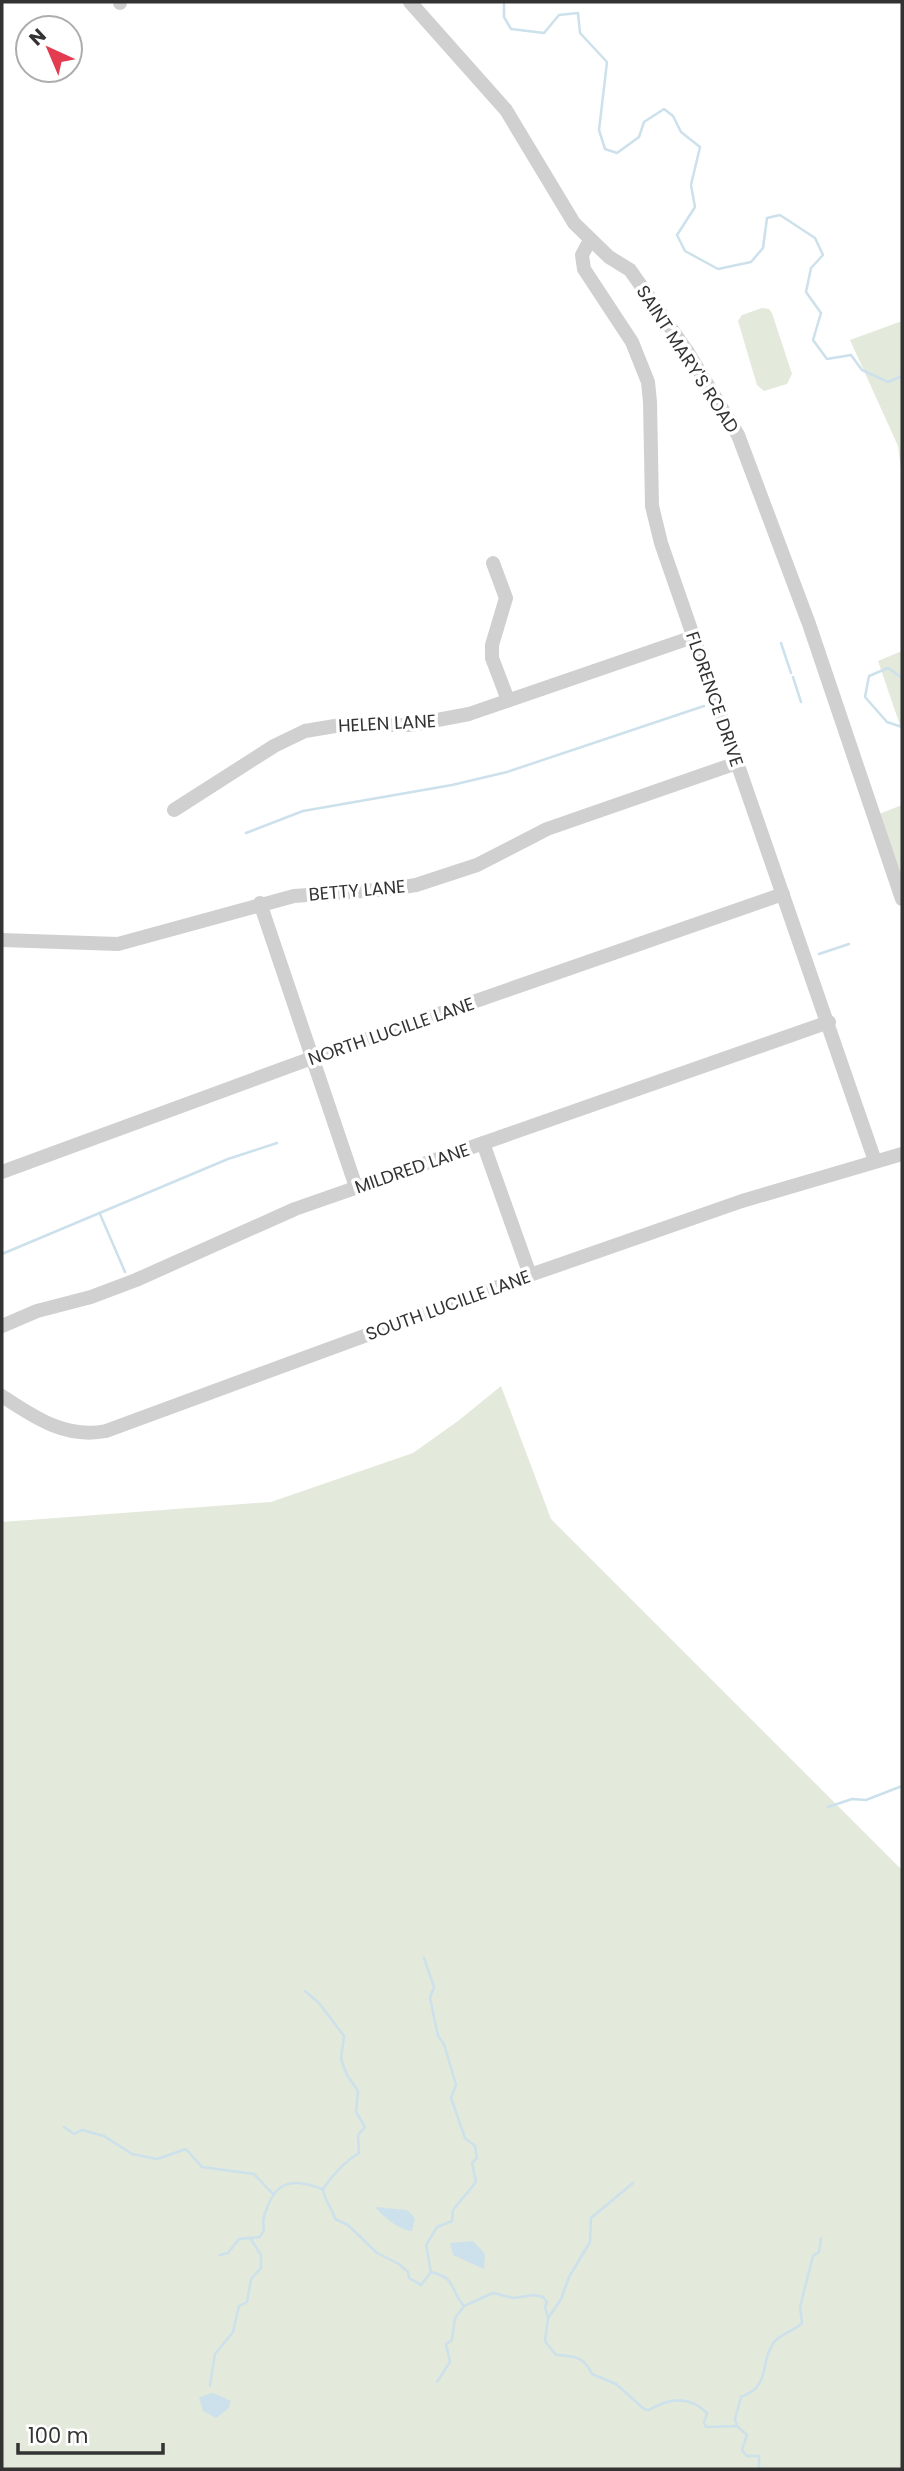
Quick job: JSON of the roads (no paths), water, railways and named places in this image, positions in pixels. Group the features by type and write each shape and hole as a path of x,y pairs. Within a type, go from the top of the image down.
{"street":[{"name":"SAINT MARY'S ROAD","path":"410,2 506,110 565,210 590,240 630,271 687,352 738,435 809,624 902,899"},
{"name":"FLORENCE DRIVE","path":"590,240 582,255 584,269 632,342 648,382 652,506 661,543 875,1161"},
{"path":"493,563 506,598 492,645 492,658 508,700"},
{"name":"HELEN LANE","path":"174,810 274,746 305,732 341,725 427,723 469,714 693,637"},
{"name":"BETTY LANE","path":"2,940 118,944 260,904 306,894 391,889 446,876 477,865 547,829 737,763"},
{"name":"NORTH LUCILLE LANE","path":"2,1172 312,1058 783,894"},
{"path":"260,904 356,1187"},
{"name":"MILDRED LANE","path":"2,1326 37,1311 91,1297 136,1279 263,1221 829,1022"},
{"path":"483,1143 530,1275"},
{"name":"SOUTH LUCILLE LANE","path":"2,1396 40,1421 67,1431 93,1434 106,1431 530,1275 742,1201 902,1154"}],"water":[{"path":"375,2207 407,2210 415,2218 412,2231 392,2222"},
{"path":"473,2241 485,2254 484,2269 453,2255 450,2243"},
{"path":"213,2393 231,2401 228,2409 216,2418 203,2411 199,2397"}],"waterway":[{"path":"504,2 504,17 511,29 544,33 559,15 578,13 580,33 607,62 599,130 605,149 617,153 639,137 644,122 664,109 673,116 681,132 700,147 691,185 695,207 677,235 685,251 718,269 751,262 763,248 767,218 780,215 815,238 823,255 811,268 806,292 821,313 813,340 827,359 851,355 862,370 888,382 902,376"},
{"path":"781,643 791,673"},
{"path":"902,678 888,668 869,676 865,697 887,722 902,727"},
{"path":"793,677 801,702"},
{"path":"246,833 303,811 452,785 507,772 704,706"},
{"path":"819,954 849,944"},
{"path":"2,1254 228,1159 277,1143"},
{"path":"100,1214 125,1272"},
{"path":"828,1807 852,1799 866,1800 902,1786"},
{"path":"424,1958 434,1987 430,1998 438,2036 444,2044 456,2085 451,2098 465,2138 475,2146 477,2158 472,2163 476,2182 453,2210 452,2221 437,2227 426,2245 431,2272 449,2281 464,2306 493,2293 514,2298 534,2295 543,2297 547,2302 545,2307 548,2318 545,2341 556,2355 582,2360 592,2374 616,2384 644,2409 649,2410 671,2401 686,2401 707,2413 704,2423 706,2427 737,2426 747,2435 742,2450 747,2456 759,2456 759,2469"},
{"path":"305,1991 319,2003 344,2036 341,2059 347,2075 358,2091 356,2112 365,2127 358,2135 359,2153 339,2169 323,2189 326,2201 335,2219 348,2225 377,2253 399,2264 408,2272 409,2278 421,2285 431,2272"},
{"path":"64,2127 74,2134 82,2130 104,2136 132,2154 157,2159 186,2149 202,2167 254,2174 272,2193"},
{"path":"549,2317 590,2242 591,2218 633,2183"},
{"path":"210,2385 215,2354 233,2332 239,2306 247,2302 251,2279 261,2268 261,2255 250,2238 260,2237 264,2230 264,2219 271,2198 276,2191 288,2184 304,2184 322,2189"},
{"path":"220,2255 228,2253 239,2239 250,2238"},
{"path":"737,2426 735,2419 741,2397 753,2391 760,2383 770,2348 780,2337 802,2323 800,2307 813,2256 819,2252 821,2238"},
{"path":"437,2382 450,2362 446,2344 452,2340 455,2318 464,2306"}]}
